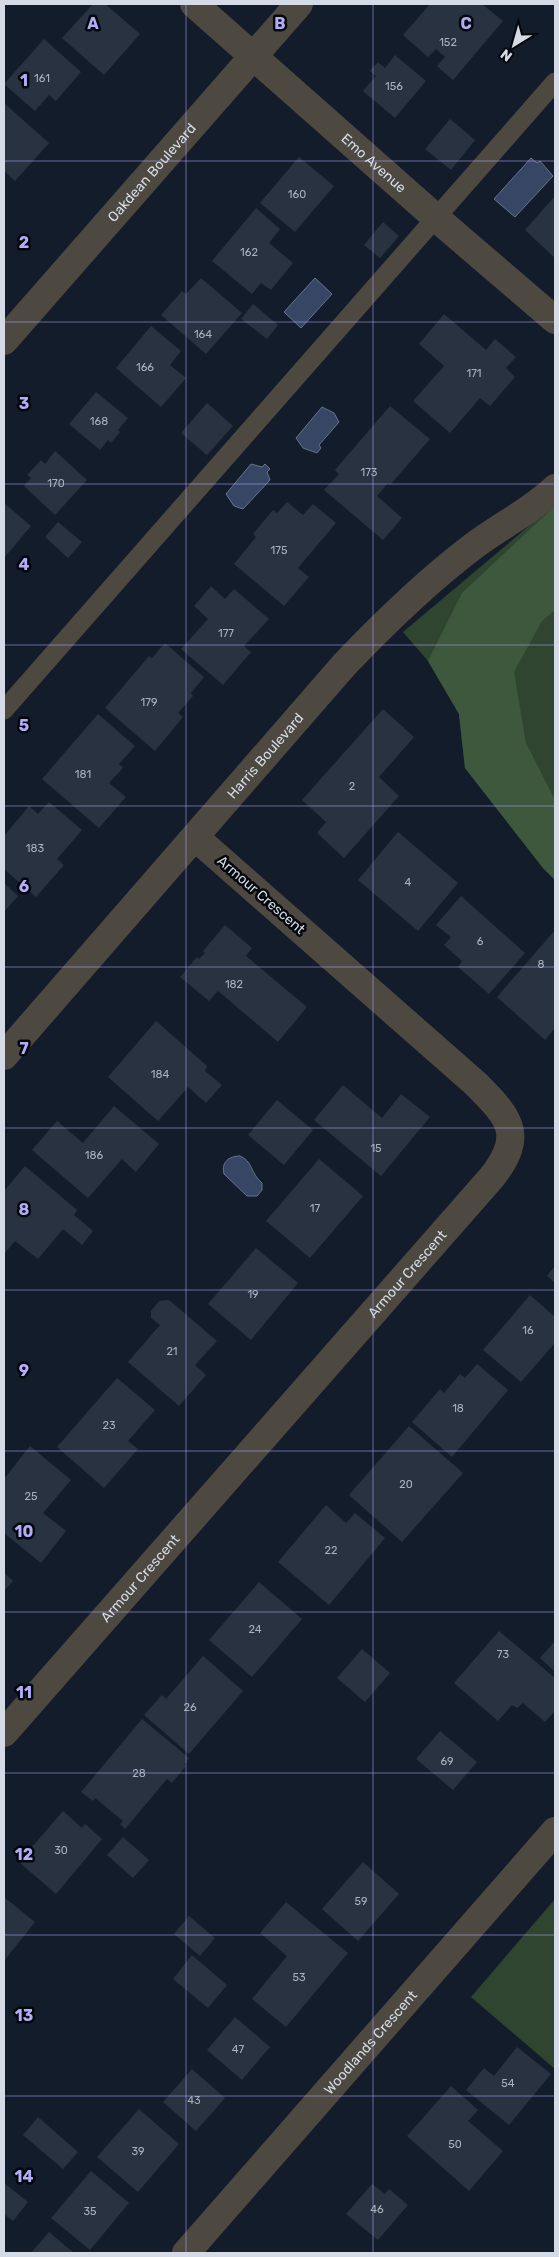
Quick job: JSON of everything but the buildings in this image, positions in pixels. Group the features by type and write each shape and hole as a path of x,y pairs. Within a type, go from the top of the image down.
{"street":[{"name":"Emo Avenue","path":"194,4 435,217 555,320"},
{"name":"Oakdean Boulevard","path":"4,341 299,4"},
{"name":"Harris Boulevard","path":"4,1056 344,665 387,620 472,547 527,511 555,488"},
{"name":"Armour Crescent","path":"4,1733 492,1177 505,1158 512,1140 506,1120 500,1109 476,1084 195,837"},
{"name":"Woodlands Crescent","path":"186,2253 555,1831"}],"lane":[{"path":"4,710 555,82"}],"green space":[{"path":"555,504 555,880 543,868 465,768 459,714 428,661 403,632"},
{"path":"555,506 555,610 542,621 514,672 526,743 555,800 555,880 543,868 465,768 459,714 428,661 462,593"},
{"path":"555,1899 555,2069 471,1997"}],"water":[{"path":"531,158 537,163 540,161 553,176 515,217 494,199"},
{"path":"315,278 332,294 301,328 284,312"},
{"path":"322,407 334,413 339,422 319,445 321,448 317,453 303,448 296,438"},
{"path":"251,464 262,467 265,464 270,469 267,472 270,480 243,509 234,506 226,494"},
{"path":"240,1156 250,1164 255,1175 262,1183 262,1190 257,1196 247,1196 224,1174 223,1170 227,1160"}]}
